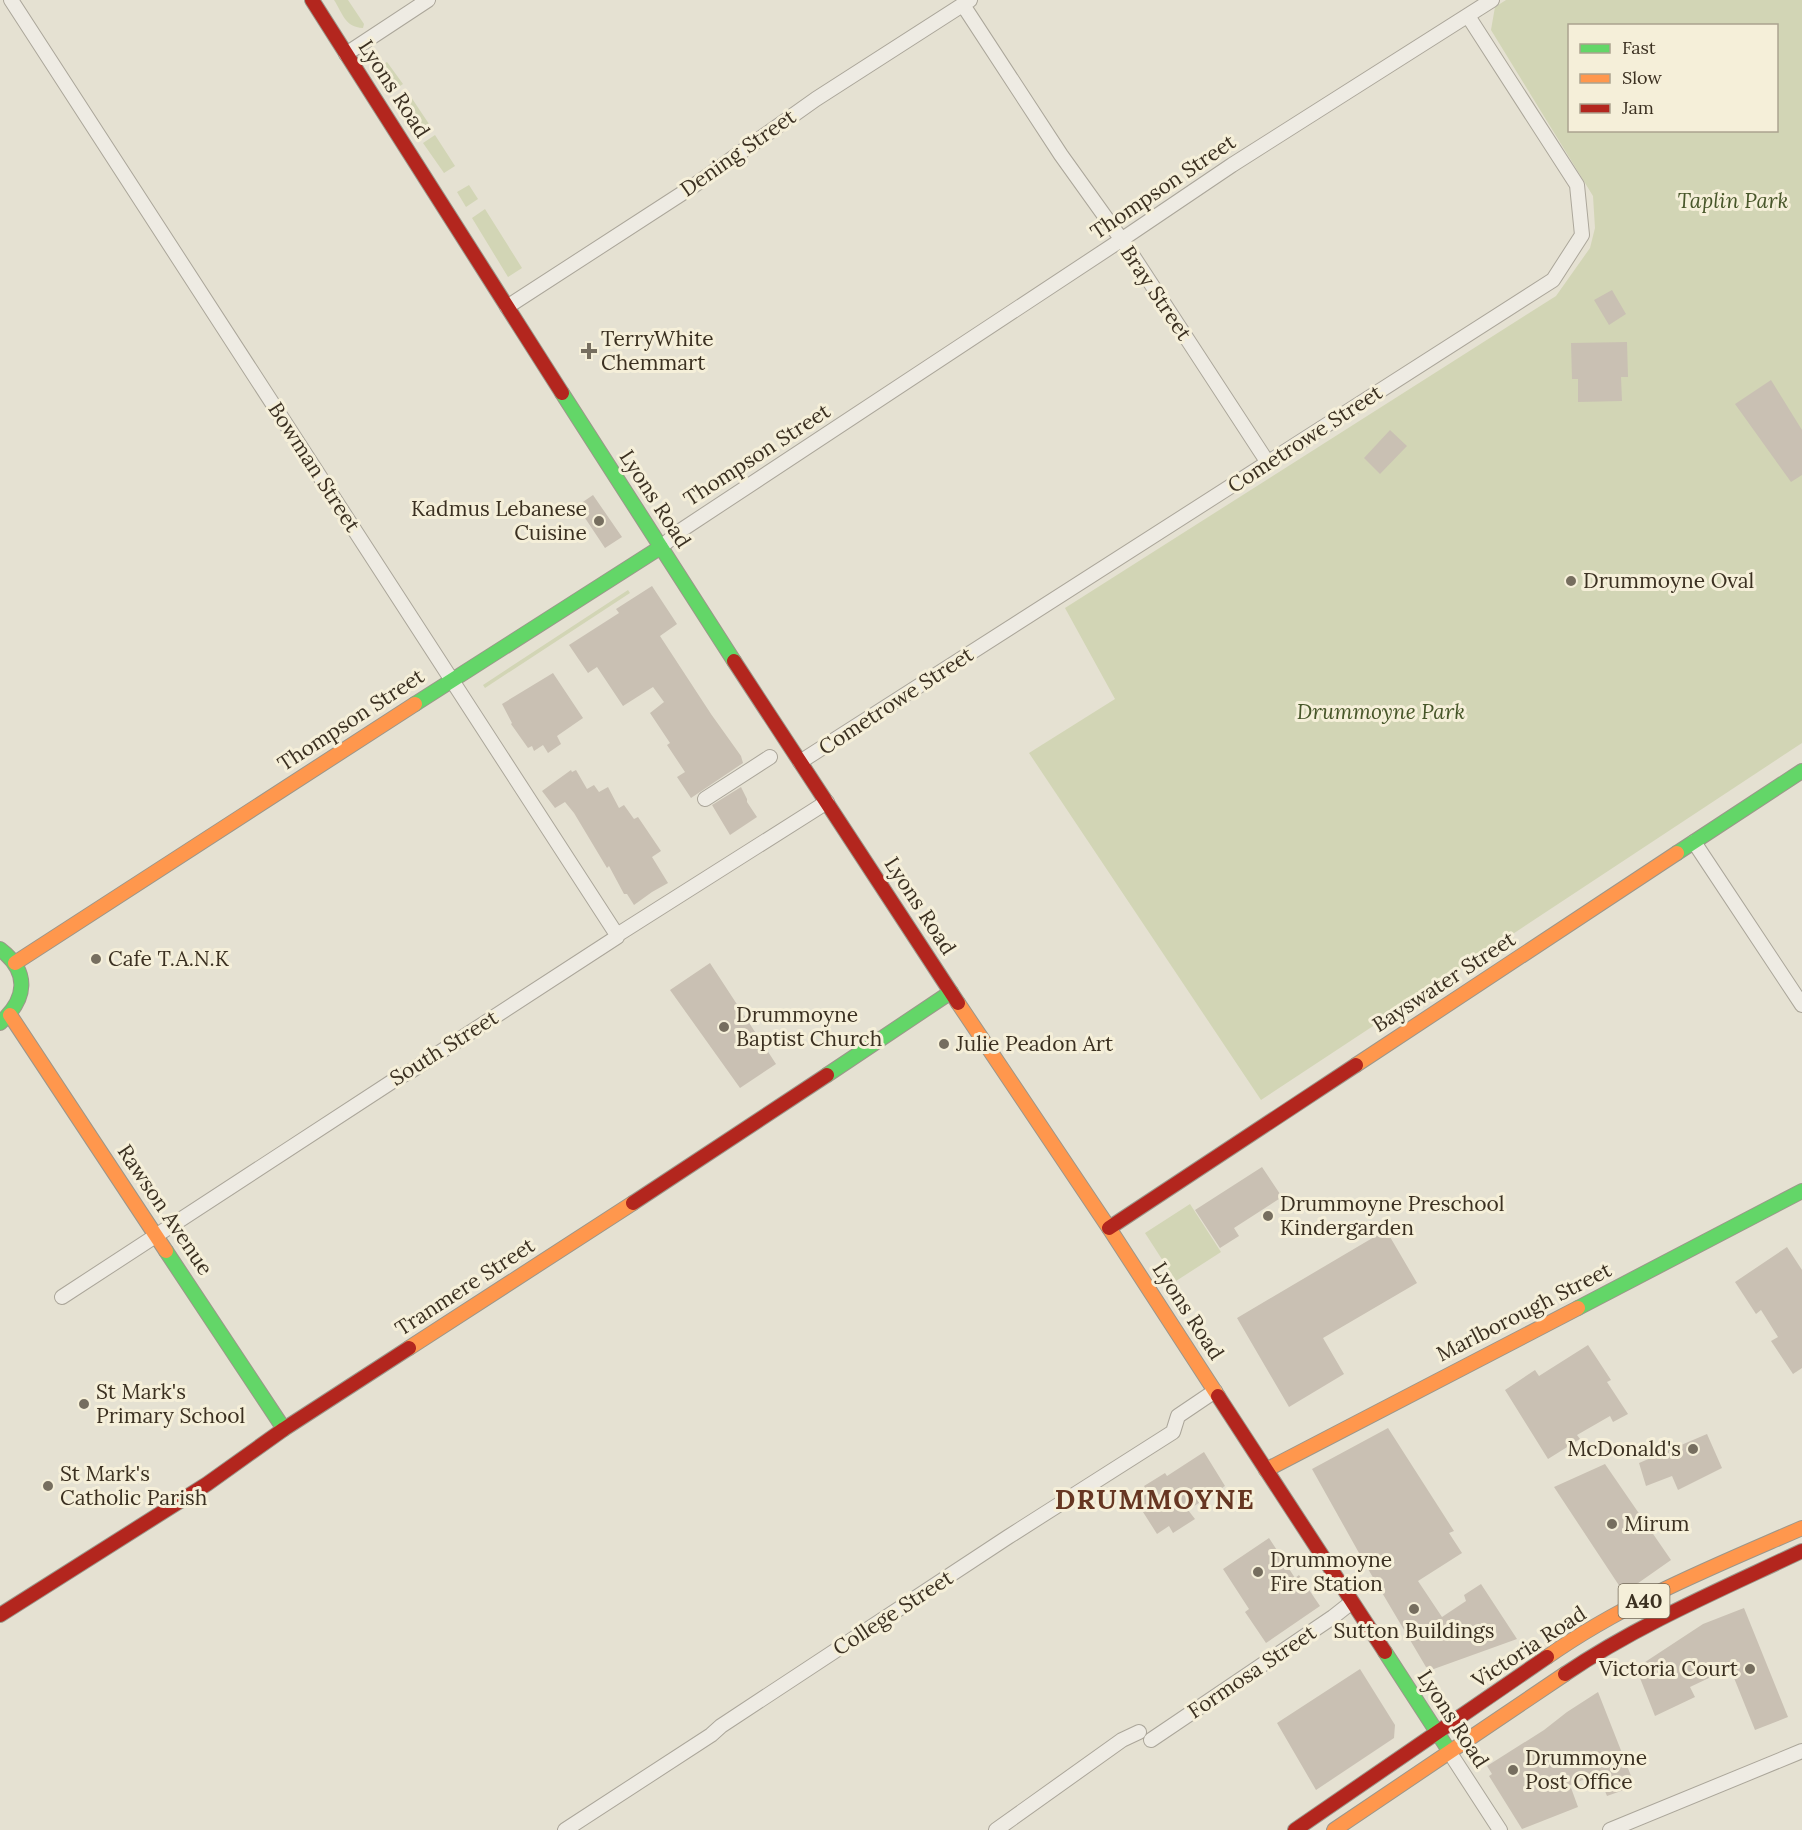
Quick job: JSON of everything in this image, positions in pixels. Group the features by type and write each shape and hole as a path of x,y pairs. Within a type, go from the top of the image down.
{"main road":[{"name":"Lyons Road","path":"312,0 507,308 800,762 1109,1228 1450,1753"},
{"name":"Thompson Street","path":"15,963 661,547"},
{"name":"Bayswater Street","path":"1109,1228 1802,771"},
{"path":"0,949 7,953 15,963 21,976 22,990 18,1003 5,1019"},
{"name":"Tranmere Street","path":"0,1615 207,1484 284,1429 744,1131 951,992"},
{"name":"Rawson Avenue","path":"5,1019 157,1236 284,1429"},
{"name":"Marlborough Street","path":"1266,1470 1802,1191"},
{"name":"Victoria Road","path":"1296,1830 1574,1638 1677,1583 1802,1528"},
{"name":"Victoria Road","path":"1334,1830 1602,1651 1653,1622 1802,1551"}],"street":[{"name":"Bowman Street","path":"10,0 617,935"},
{"path":"346,54 428,0"},
{"name":"Thompson Street","path":"661,547 680,531 1232,165 1492,0"},
{"name":"Bray Street","path":"967,2 1061,155 1121,240 1268,463"},
{"name":"Dening Street","path":"507,308 692,187 816,99 967,2"},
{"name":"Cometrowe Street","path":"800,762 1553,280 1582,235 1577,186 1468,16"},
{"path":"705,799 770,757"},
{"name":"South Street","path":"62,1297 617,935 827,802"},
{"path":"1694,842 1802,1005"},
{"name":"College Street","path":"565,1830 1008,1537 1173,1432 1178,1416 1215,1391"},
{"name":"Formosa Street","path":"1151,1740 1352,1602"},
{"path":"996,1830 1122,1740 1139,1732"},
{"path":"1610,1830 1802,1750"},
{"name":"Lyons Road","path":"1450,1753 1500,1830"}],"green space":[{"path":"334,0 348,0 364,24 363,28 348,22"},
{"name":"Drummoyne Park","path":"1506,0 1802,0 1802,743 1261,1100 1029,753 1115,699 1065,608 1556,296 1590,248 1595,228 1593,196 1491,30 1495,7"},
{"path":"387,62 403,84 392,91 377,68"},
{"path":"409,94 429,124 416,129 396,100"},
{"path":"435,135 455,166 444,173 423,143"},
{"path":"469,185 478,199 466,207 457,192"},
{"path":"485,209 522,268 508,277 472,218"},
{"path":"628,590 630,593 485,688 483,685"},
{"path":"1190,1204 1221,1252 1176,1281 1145,1233"}],"building":[{"path":"1612,290 1626,314 1609,325 1594,300"},
{"path":"1627,342 1628,377 1621,377 1622,401 1578,402 1578,379 1572,379 1571,343"},
{"path":"1771,380 1802,430 1802,475 1791,482 1735,404"},
{"path":"1390,430 1407,446 1380,474 1364,458"},
{"name":"Kadmus Lebanese Cuisine","path":"593,495 622,537 605,548 577,506"},
{"path":"652,586 677,624 660,636 741,756 743,763 691,798 677,777 685,772 667,745 670,743 650,713 664,702 653,687 623,706 597,667 588,673 569,645 619,613 616,609"},
{"path":"553,673 583,718 557,736 561,744 548,753 543,745 534,751 532,746 528,748 511,724 502,704"},
{"path":"571,770 572,772 576,770 587,789 594,785 599,792 608,787 619,808 624,805 634,819 638,817 661,851 652,857 668,883 634,905 627,894 624,894 609,866 607,868 574,813 565,802 555,808 542,791"},
{"path":"741,787 757,817 730,835 712,805"},
{"name":"Drummoyne Baptist Church","path":"710,963 776,1064 740,1088 670,990"},
{"path":"1262,1167 1282,1197 1234,1228 1239,1236 1220,1248 1195,1210"},
{"path":"1386,1230 1417,1283 1323,1338 1344,1374 1289,1407 1237,1318"},
{"path":"1787,1247 1802,1270 1802,1368 1793,1374 1771,1341 1778,1337 1761,1310 1756,1314 1735,1282"},
{"path":"1588,1345 1611,1380 1607,1382 1628,1414 1613,1422 1610,1416 1577,1435 1580,1439 1548,1459 1505,1390 1535,1370 1539,1376"},
{"path":"1388,1428 1454,1531 1449,1533 1462,1553 1418,1581 1442,1617 1466,1601 1464,1595 1481,1584 1517,1639 1431,1670 1426,1667 1312,1469"},
{"name":"McDonald's","path":"1707,1434 1722,1468 1678,1490 1672,1476 1646,1486 1639,1463"},
{"path":"1204,1452 1225,1486 1188,1510 1195,1519 1173,1533 1169,1526 1157,1534 1136,1501 1148,1493 1144,1486 1165,1473 1167,1476"},
{"name":"Mirum","path":"1605,1464 1671,1560 1624,1593 1554,1487"},
{"path":"1269,1538 1295,1578 1299,1575 1320,1606 1266,1643 1245,1612 1249,1609 1223,1569"},
{"path":"1744,1608 1788,1717 1755,1730 1730,1668 1690,1687 1695,1697 1655,1716 1636,1668 1703,1624"},
{"path":"1360,1669 1395,1725 1394,1738 1316,1790 1277,1723"},
{"path":"1598,1692 1635,1786 1607,1796 1598,1774 1570,1785 1578,1807 1522,1829 1489,1776 1492,1774 1487,1766"}],"traffic: fast":[{"path":"562,393 734,661"},
{"path":"415,704 661,547"},
{"path":"1677,853 1802,771"},
{"path":"0,949 16,967 21,986 16,1005 0,1023"},
{"path":"827,1075 951,992"},
{"path":"1578,1308 1802,1191"},
{"path":"166,1251 284,1429"},
{"path":"1385,1652 1446,1746"}],"traffic: slow":[{"path":"15,963 415,704"},
{"path":"1356,1065 1677,853"},
{"path":"958,1003 1218,1396"},
{"path":"10,1015 166,1251"},
{"path":"409,1348 633,1203"},
{"path":"1266,1470 1578,1308"},
{"path":"1547,1657 1639,1602 1802,1528"},
{"path":"1334,1830 1565,1674"}],"traffic: jam":[{"path":"312,0 562,393"},
{"path":"734,661 958,1003"},
{"path":"1109,1228 1356,1065"},
{"path":"633,1203 827,1075"},
{"path":"0,1615 207,1484 284,1429 409,1348"},
{"path":"1218,1396 1385,1652"},
{"path":"1565,1674 1651,1623 1802,1551"},
{"path":"1295,1830 1547,1657"}],"place":[{"name":"TerryWhite Chemmart","path":"589,351"},
{"name":"Kadmus Lebanese Cuisine","path":"599,521"},
{"name":"Drummoyne Oval","path":"1571,581"},
{"name":"Cafe T.A.N.K","path":"96,959"},
{"name":"Drummoyne Baptist Church","path":"724,1027"},
{"name":"Julie Peadon Art","path":"944,1044"},
{"name":"Drummoyne Preschool Kindergarden","path":"1268,1216"},
{"name":"St Mark's Primary School","path":"84,1404"},
{"name":"McDonald's","path":"1693,1449"},
{"name":"St Mark's Catholic Parish","path":"48,1486"},
{"name":"Mirum","path":"1612,1524"},
{"name":"Drummoyne Fire Station","path":"1258,1572"},
{"name":"Sutton Buildings","path":"1414,1609"},
{"name":"Victoria Court","path":"1750,1669"},
{"name":"Drummoyne Post Office","path":"1513,1770"}],"district":[{"name":"DRUMMOYNE","path":"1155,1500"}],"park label":[{"name":"Taplin Park","path":"1733,201"}]}
